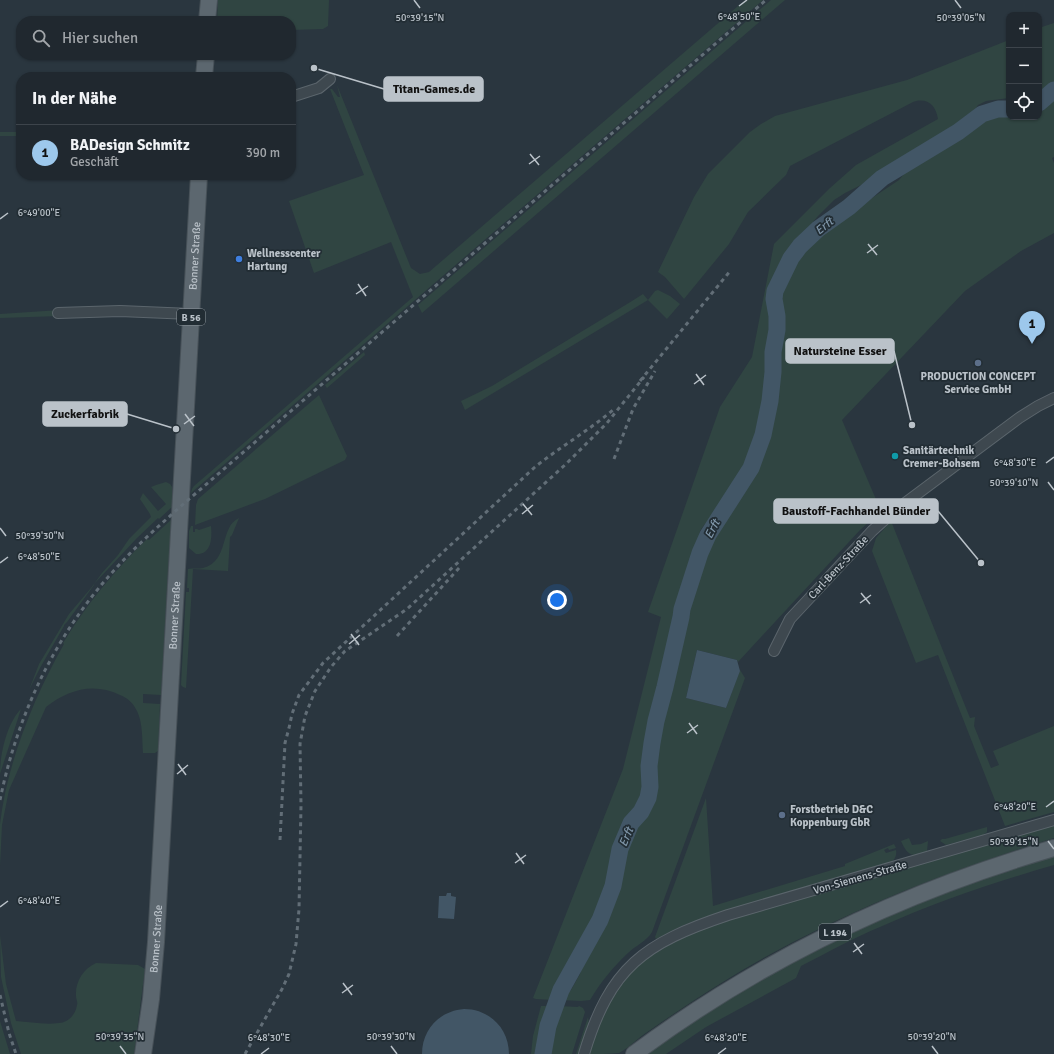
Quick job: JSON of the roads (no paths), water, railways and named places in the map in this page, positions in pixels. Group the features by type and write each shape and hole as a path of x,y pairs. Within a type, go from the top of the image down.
{"main road":[{"path":"207,16 209,0"},
{"path":"204,72 206,60"},
{"name":"Bonner Straße","path":"143,1054 151,999 156,948 199,180"},
{"name":"L 194","path":"634,1054 688,1016 734,987 788,956 848,925 897,903 952,882 1054,848"}],"street":[{"path":"296,95 319,88 330,79"},
{"path":"58,313 120,311 191,314"},
{"name":"Carl-Benz-Straße","path":"774,651 790,619 878,525 1019,418 1054,398"},
{"name":"Von-Siemens-Straße","path":"584,1054 597,1016 616,983 636,959 667,939 690,928 728,915 1054,820"}],"water":[{"path":"697,650 737,660 740,671 726,708 686,698"},
{"path":"447,893 451,893 451,896 456,897 454,919 438,918 439,896 446,896"},
{"path":"464,1009 482,1012 496,1022 505,1036 509,1054 422,1054 425,1037 434,1023 447,1014"}],"waterway":[{"name":"Erft","path":"1042,100 1054,90"},
{"name":"Erft","path":"543,1054 548,1026 561,990 600,920 613,886 620,849 631,823 641,812 648,798 650,787 649,766 656,721 682,609 700,553 708,535 751,468 763,435 770,401 773,372 773,352 777,330 777,316 774,299 775,291 791,258 800,246 818,229 849,207 882,178 958,132 982,114 998,109 1006,109"}],"railway":[{"path":"0,800 17,735 43,674 77,617 97,590 126,557 180,507 766,0"},
{"path":"640,381 731,270"},
{"path":"614,459 633,409 655,371"},
{"path":"245,1054 289,974 296,944 299,909 301,805 300,744 305,716 315,691 331,667 345,651 407,609 566,464 607,423 644,377"},
{"path":"280,840 285,743 292,714 299,695 323,663 535,467 613,410"},
{"path":"397,636 460,567"},
{"path":"0,995 9,1033 16,1054"}],"place":[{"name":"Titan-Games.de","path":"314,68"},
{"name":"Wellnesscenter Hartung","path":"239,259"},
{"name":"BADesign Schmitz","path":"1032,344"},
{"name":"PRODUCTION CONCEPT Service GmbH","path":"978,363"},
{"name":"Natursteine Esser","path":"912,425"},
{"name":"Zuckerfabrik","path":"176,429"},
{"name":"Sanitärtechnik Cremer-Bohsem","path":"895,456"},
{"name":"Baustoff-Fachhandel Bünder","path":"981,563"},
{"name":"Forstbetrieb D&C Koppenburg GbR","path":"782,815"}]}
